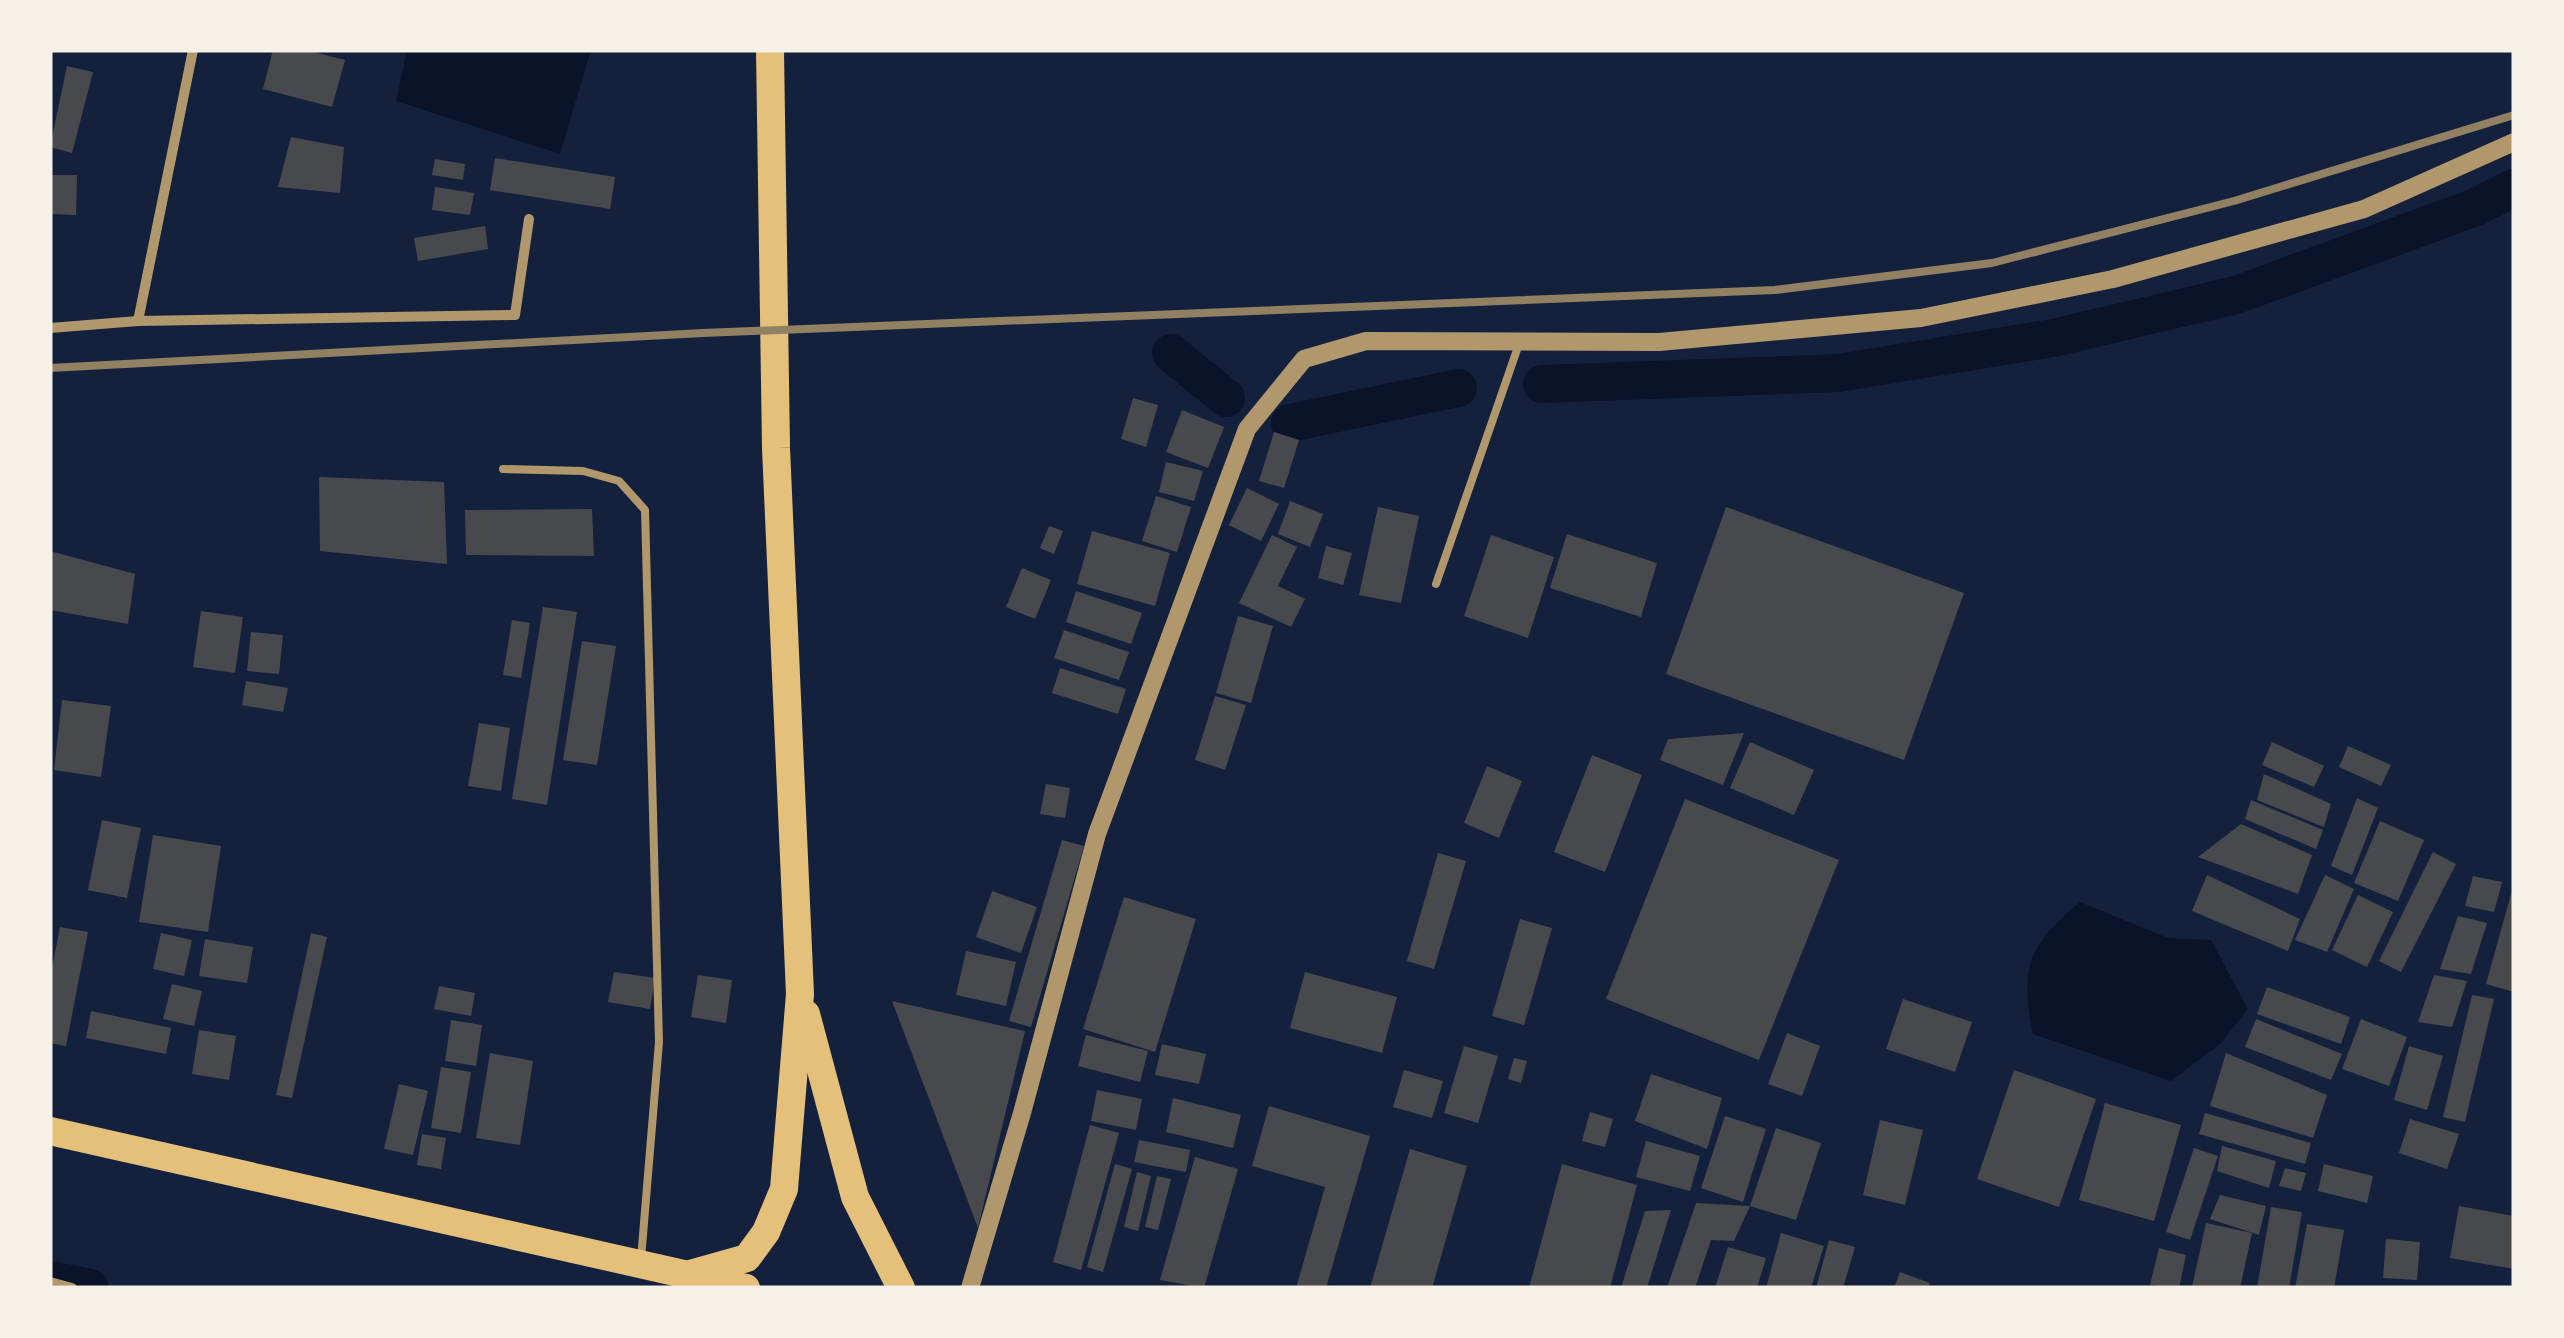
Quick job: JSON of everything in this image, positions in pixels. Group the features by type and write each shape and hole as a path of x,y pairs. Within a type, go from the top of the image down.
{"highway":[{"path":"686,1282 748,1258 766,1232 784,1189 800,994 776,448 770,50"},
{"path":"800,994 856,1197 902,1288"},
{"path":"50,1130 641,1267 686,1282 746,1288"}],"street":[{"path":"138,321 193,50"},
{"path":"970,1288 1097,834 1247,430 1304,360 1366,341 1659,342 1940,314 2112,279 2364,209 2514,142"},
{"path":"50,328 138,321 515,315 528,219"},
{"path":"50,1282 72,1288"}],"lane":[{"path":"1436,584 1520,341"},
{"path":"504,469 583,471 619,481 645,510 659,1042 641,1267"}],"water":[{"path":"407,50 591,50 560,154 396,101"},
{"path":"2080,902 2168,938 2211,940 2248,1009 2220,1044 2171,1081 2033,1034 2027,991 2032,959 2049,931"}],"building":[{"path":"273,50 306,50 345,60 332,107 263,89"},
{"path":"67,66 93,72 72,153 50,147"},
{"path":"291,137 344,147 340,193 278,187"},
{"path":"495,158 615,177 610,209 490,190"},
{"path":"435,159 465,164 463,180 432,175"},
{"path":"50,175 77,175 76,215 50,214"},
{"path":"435,187 474,193 470,215 432,210"},
{"path":"485,226 488,249 418,261 414,238"},
{"path":"1133,398 1158,405 1146,447 1121,439"},
{"path":"1182,410 1224,427 1208,468 1166,452"},
{"path":"1274,432 1299,440 1284,488 1259,481"},
{"path":"1166,462 1203,471 1194,501 1159,492"},
{"path":"319,477 444,482 447,564 320,551"},
{"path":"1247,488 1279,504 1261,541 1229,525"},
{"path":"1156,496 1191,507 1177,552 1142,541"},
{"path":"1290,501 1323,514 1310,547 1278,534"},
{"path":"1378,507 1419,516 1401,603 1359,595"},
{"path":"1726,507 1964,593 1904,760 1666,674"},
{"path":"592,509 594,556 466,555 465,510"},
{"path":"1049,526 1063,531 1054,554 1040,548"},
{"path":"1092,531 1170,553 1155,606 1077,584"},
{"path":"1567,534 1657,563 1641,617 1550,588"},
{"path":"1272,535 1297,547 1278,586 1305,599 1291,627 1239,603"},
{"path":"1491,535 1554,557 1528,638 1464,616"},
{"path":"1326,546 1352,553 1343,585 1318,578"},
{"path":"50,551 135,574 128,624 50,610"},
{"path":"1022,568 1051,580 1035,619 1006,607"},
{"path":"1076,591 1142,613 1131,644 1066,622"},
{"path":"543,607 577,612 547,805 512,799"},
{"path":"201,611 243,617 235,673 193,667"},
{"path":"1238,616 1273,626 1251,703 1216,693"},
{"path":"512,620 530,623 521,678 503,675"},
{"path":"1064,630 1129,652 1119,680 1054,658"},
{"path":"251,632 283,635 279,674 247,671"},
{"path":"582,641 616,646 597,765 563,760"},
{"path":"1060,668 1126,689 1118,714 1052,693"},
{"path":"246,681 288,688 283,712 242,705"},
{"path":"1215,696 1246,705 1225,770 1195,760"},
{"path":"62,700 111,706 101,777 54,770"},
{"path":"479,723 510,728 501,791 468,786"},
{"path":"1744,733 1723,785 1660,760 1668,739"},
{"path":"1750,742 1814,770 1794,815 1730,788"},
{"path":"2272,742 2324,766 2314,787 2262,765"},
{"path":"2348,746 2391,765 2381,786 2339,767"},
{"path":"1592,755 1642,775 1605,872 1554,852"},
{"path":"1487,766 1522,781 1499,838 1464,823"},
{"path":"2264,774 2331,804 2324,827 2257,800"},
{"path":"1046,784 1070,788 1065,818 1040,814"},
{"path":"2357,798 2378,808 2352,875 2331,866"},
{"path":"1685,799 1839,860 1759,1060 1606,999"},
{"path":"2251,800 2323,830 2316,849 2245,819"},
{"path":"102,820 141,828 127,898 88,890"},
{"path":"2380,821 2424,840 2398,901 2354,883"},
{"path":"2241,824 2312,855 2298,894 2198,857"},
{"path":"153,835 221,846 208,932 139,922"},
{"path":"1062,840 1084,846 1031,1027 1009,1021"},
{"path":"2433,852 2456,864 2401,972 2379,961"},
{"path":"1438,853 1466,861 1434,969 1407,961"},
{"path":"2207,875 2300,919 2288,951 2192,911"},
{"path":"2325,875 2354,889 2327,952 2295,940"},
{"path":"2473,876 2502,882 2494,912 2465,906"},
{"path":"2514,888 2514,992 2486,984"},
{"path":"992,891 1037,907 1021,953 976,937"},
{"path":"2358,895 2393,912 2367,967 2332,950"},
{"path":"1124,897 1196,919 1155,1052 1083,1029"},
{"path":"2458,916 2487,923 2471,974 2440,969"},
{"path":"1520,919 1552,928 1524,1025 1492,1016"},
{"path":"60,927 88,932 66,1046 50,1043 50,978"},
{"path":"161,933 192,940 184,976 153,969"},
{"path":"311,933 327,937 292,1098 276,1095"},
{"path":"205,939 253,947 247,983 199,976"},
{"path":"966,951 1016,962 1006,1006 956,995"},
{"path":"614,972 655,978 650,1009 608,1002"},
{"path":"1305,972 1397,997 1382,1053 1290,1028"},
{"path":"698,975 732,980 726,1023 691,1017"},
{"path":"2434,975 2467,981 2452,1027 2418,1022"},
{"path":"172,984 202,991 194,1026 163,1019"},
{"path":"439,986 475,993 471,1016 434,1009"},
{"path":"2267,987 2350,1017 2341,1044 2257,1014"},
{"path":"2472,995 2494,999 2465,1122 2443,1117"},
{"path":"1903,999 1972,1022 1955,1072 1886,1049"},
{"path":"892,1001 1025,1031 978,1228"},
{"path":"91,1011 171,1028 166,1054 86,1038"},
{"path":"2256,1019 2342,1054 2331,1080 2245,1047"},
{"path":"2361,1019 2407,1037 2389,1086 2342,1069"},
{"path":"451,1020 482,1025 476,1066 445,1061"},
{"path":"199,1030 236,1036 229,1080 192,1074"},
{"path":"1787,1033 1820,1046 1802,1096 1768,1084"},
{"path":"1086,1035 1148,1051 1140,1082 1078,1066"},
{"path":"1162,1044 1206,1054 1199,1084 1155,1075"},
{"path":"1464,1046 1498,1056 1478,1123 1444,1113"},
{"path":"2409,1046 2443,1056 2427,1110 2394,1100"},
{"path":"490,1053 533,1061 520,1145 476,1138"},
{"path":"2226,1053 2327,1095 2313,1138 2210,1106"},
{"path":"1514,1058 1527,1061 1521,1083 1508,1079"},
{"path":"441,1067 471,1072 461,1133 431,1128"},
{"path":"1404,1070 1443,1081 1432,1118 1393,1107"},
{"path":"2014,1070 2096,1099 2059,1207 1977,1179"},
{"path":"1651,1074 1722,1098 1707,1149 1635,1121"},
{"path":"399,1084 428,1091 413,1155 384,1149"},
{"path":"1097,1090 1142,1099 1136,1130 1091,1121"},
{"path":"1173,1098 1241,1115 1233,1148 1166,1132"},
{"path":"2105,1103 2181,1125 2154,1221 2079,1200"},
{"path":"1269,1106 1370,1136 1326,1288 1296,1288 1325,1187 1252,1166"},
{"path":"1590,1112 1613,1119 1605,1147 1582,1141"},
{"path":"2205,1113 2311,1143 2305,1164 2199,1134"},
{"path":"1725,1116 1766,1129 1743,1202 1701,1188"},
{"path":"2410,1119 2459,1134 2447,1169 2399,1153"},
{"path":"1880,1120 1923,1130 1905,1205 1863,1195"},
{"path":"1090,1125 1119,1133 1081,1270 1053,1262"},
{"path":"1776,1128 1821,1143 1796,1220 1750,1206"},
{"path":"422,1134 446,1138 441,1169 417,1165"},
{"path":"1139,1140 1190,1150 1186,1172 1134,1162"},
{"path":"1646,1141 1700,1156 1690,1191 1636,1177"},
{"path":"2222,1146 2276,1161 2269,1188 2217,1171"},
{"path":"2194,1148 2218,1156 2190,1240 2166,1232"},
{"path":"1410,1149 1467,1166 1432,1288 1370,1288"},
{"path":"1195,1157 1238,1169 1204,1288 1160,1280"},
{"path":"1115,1164 1132,1169 1103,1272 1087,1267"},
{"path":"1562,1164 1637,1185 1610,1288 1529,1288"},
{"path":"2324,1164 2373,1176 2367,1203 2318,1191"},
{"path":"2285,1168 2306,1173 2301,1191 2279,1186"},
{"path":"1137,1172 1151,1176 1138,1231 1124,1227"},
{"path":"1157,1176 1171,1179 1158,1230 1145,1227"},
{"path":"2220,1195 2266,1206 2259,1235 2210,1219"},
{"path":"1696,1203 1750,1206 1734,1241 1711,1240 1695,1288 1667,1288"},
{"path":"2459,1206 2514,1216 2514,1269 2450,1258"},
{"path":"2271,1207 2302,1212 2289,1288 2257,1288"},
{"path":"1671,1210 1647,1288 1621,1288 1645,1211"},
{"path":"2206,1223 2252,1233 2240,1288 2192,1287"},
{"path":"2307,1224 2344,1230 2334,1288 2295,1288"},
{"path":"1781,1233 1824,1246 1811,1288 1766,1288"},
{"path":"2386,1239 2420,1242 2417,1280 2383,1278"},
{"path":"1829,1240 1855,1247 1843,1288 1816,1288"},
{"path":"1728,1247 1766,1258 1757,1288 1715,1288"},
{"path":"2159,1248 2186,1255 2179,1288 2150,1285"},
{"path":"1900,1272 1930,1283 1928,1288 1894,1288"}],"waterway":[{"path":"1542,384 1839,373 2053,338 2236,295 2476,207 2514,188"},
{"path":"1171,353 1226,398"},
{"path":"1290,423 1458,388"},
{"path":"50,1280 90,1288"}],"railway":[{"path":"50,368 703,333 1775,290 1992,263 2234,201 2514,115"}]}
